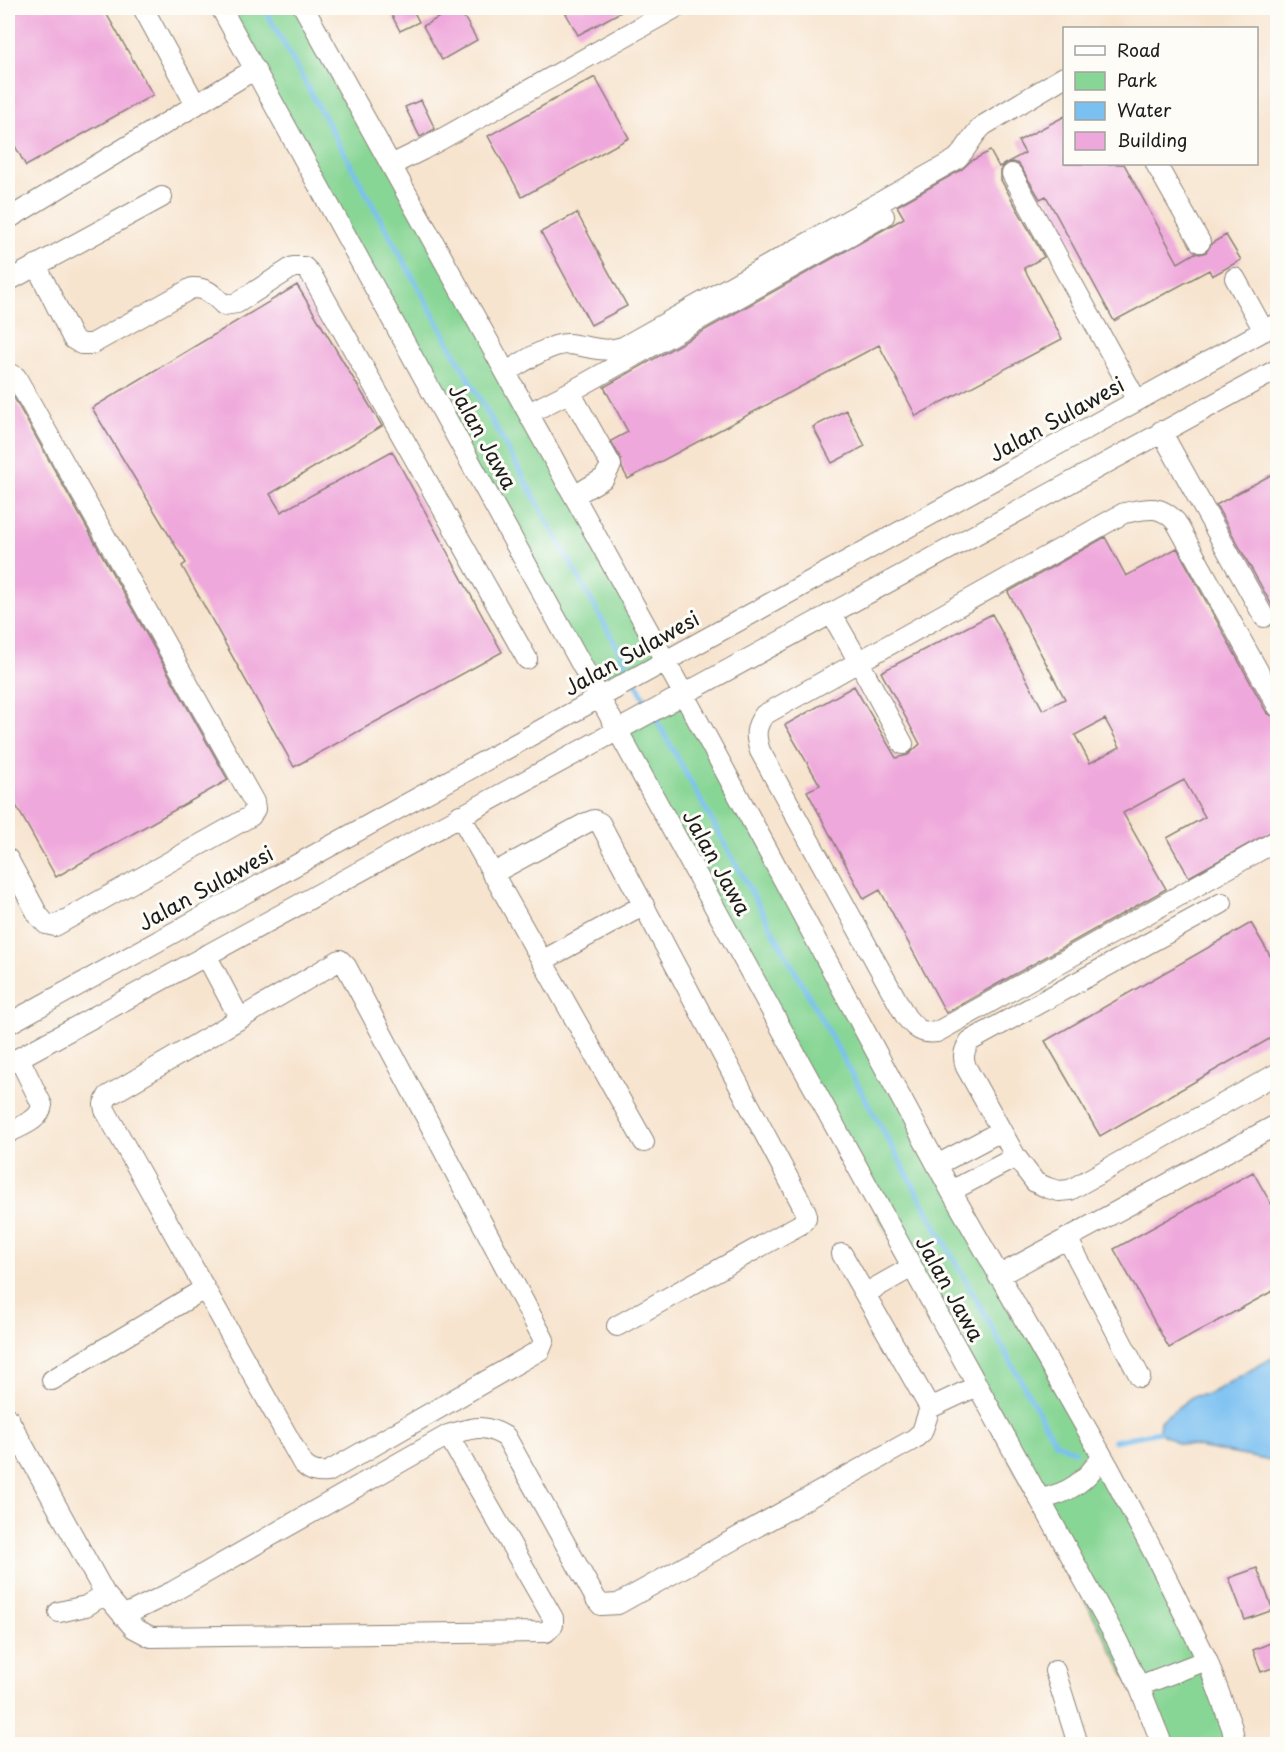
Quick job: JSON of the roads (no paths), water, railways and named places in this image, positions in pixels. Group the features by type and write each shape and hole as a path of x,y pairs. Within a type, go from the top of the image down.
{"street":[{"path":"143,8 196,105"},
{"name":"Jalan Jawa","path":"221,8 607,693 912,1268 1117,1640 1139,1686 1162,1744"},
{"path":"304,8 574,496 676,697 998,1276 1102,1456 1207,1660 1232,1728 1235,1744"},
{"path":"392,165 674,8"},
{"path":"8,219 255,69"},
{"path":"506,372 555,346 566,344 612,351 623,347 955,160 962,155 974,134 984,125 1063,78"},
{"path":"1157,165 1200,242"},
{"path":"1012,174 1137,401"},
{"path":"8,281 162,197"},
{"path":"529,413 884,216"},
{"path":"36,265 73,339 81,344 92,344 192,288 209,291 224,305 230,305 237,303 293,267 304,267 311,274 527,658"},
{"path":"1235,278 1271,327"},
{"name":"Jalan Sulawesi","path":"8,1024 1271,327"},
{"path":"8,1133 38,1116 42,1109 42,1105 13,1061 1278,369"},
{"path":"8,373 16,377 248,791 255,809 251,816 55,926 46,924 38,915 8,858"},
{"path":"570,392 611,465 604,478 574,496"},
{"path":"1161,431 1264,617"},
{"path":"1278,707 1176,522 1167,512 1157,509 1124,513 764,715 756,731 760,751 906,1017 917,1030 928,1033 937,1032 1278,840"},
{"path":"831,613 903,744"},
{"path":"460,815 645,1142"},
{"path":"492,874 594,820 600,824 806,1212 806,1218 801,1224 617,1326"},
{"path":"1222,903 970,1041 964,1050 963,1059 1016,1157 1035,1182 1059,1191 1070,1190 1278,1073"},
{"path":"542,961 644,905"},
{"path":"206,955 240,1019"},
{"path":"335,961 344,962 544,1340 540,1350 328,1472 318,1473 303,1464 105,1110 104,1104 108,1096 240,1019 335,961"},
{"path":"998,1276 1278,1124"},
{"path":"937,1165 1000,1131"},
{"path":"951,1191 1016,1157"},
{"path":"1067,1238 1140,1377"},
{"path":"843,1254 930,1408"},
{"path":"866,1293 912,1268"},
{"path":"52,1380 204,1289"},
{"path":"123,1616 172,1592 448,1435 476,1427 493,1429 506,1437 596,1599 601,1605 618,1605 914,1439 922,1432 930,1408 977,1386"},
{"path":"8,1418 105,1594 134,1628 151,1637 546,1632 553,1625 553,1618 448,1435"},
{"path":"1040,1499 1077,1486 1087,1477 1102,1456"},
{"path":"59,1612 86,1606 105,1594"},
{"path":"1139,1686 1207,1660"},
{"path":"1055,1671 1078,1744"}],"water":[{"path":"1277,1355 1277,1462 1177,1443 1159,1432 1160,1421 1193,1396 1209,1394"}],"waterway":[{"path":"264,8 632,674"},
{"path":"636,683 1055,1442 1075,1451"},
{"path":"1114,1441 1159,1432"}]}
